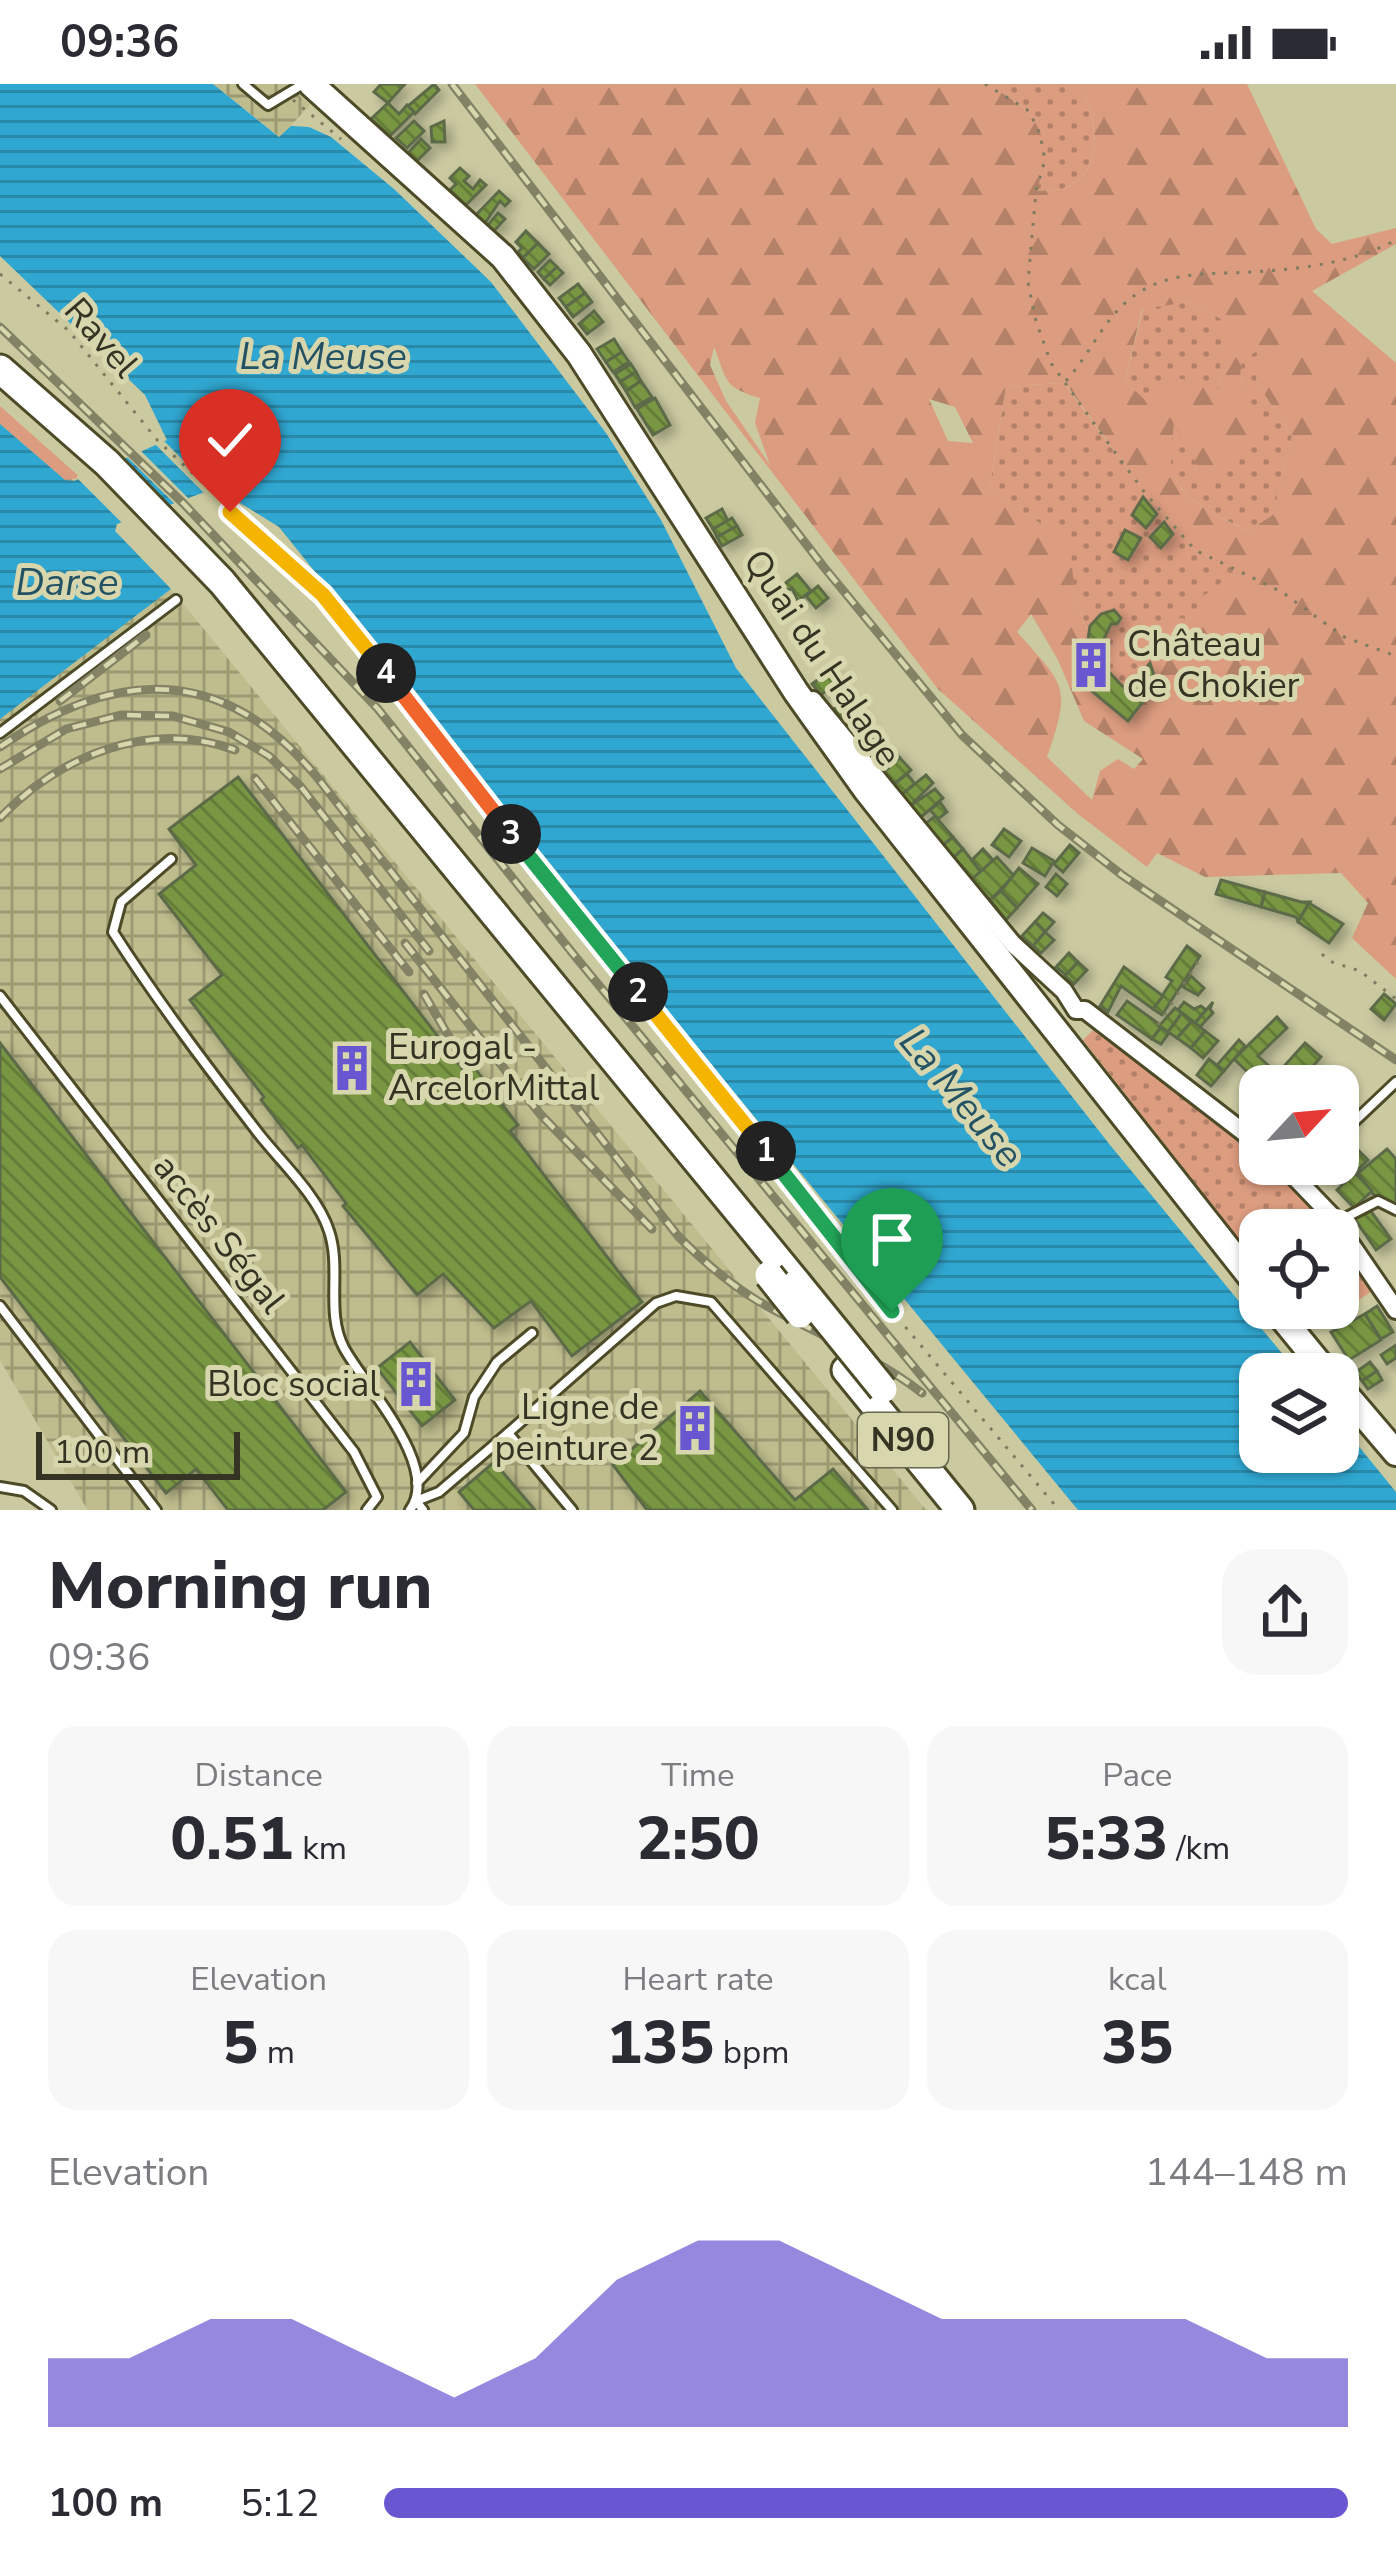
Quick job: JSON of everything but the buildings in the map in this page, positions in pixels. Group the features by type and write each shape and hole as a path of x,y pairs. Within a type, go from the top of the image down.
{"highway":[{"name":"N90","path":"0,369 274,643 982,1510"},
{"name":"N90","path":"0,388 99,467"},
{"name":"N90","path":"149,516 960,1510"}],"main road":[{"name":"Quai du Halage","path":"307,84 503,256 579,354 796,692 866,790 1239,1262"},
{"path":"1291,1329 1311,1353"},
{"path":"1359,1410 1396,1453"}],"street":[{"path":"796,692 816,701 1013,944 1064,991 1076,1010"},
{"path":"1052,1023 1085,1010 1239,1129"},
{"path":"1306,1185 1325,1209"},
{"path":"1359,1256 1396,1310"}],"lane":[{"path":"243,84 268,105 307,84"},
{"path":"0,733 176,600"},
{"path":"171,859 121,902 113,932 164,1012 329,1229 337,1277 334,1324 404,1441 416,1484 413,1506"},
{"name":"accès Ségal","path":"0,996 354,1452 377,1497 367,1510"},
{"path":"1359,1117 1396,1082"},
{"path":"1359,1210 1378,1201 1396,1210"},
{"path":"413,1506 439,1492 656,1303 692,1295 711,1302 892,1510"},
{"path":"0,1306 156,1510"},
{"path":"416,1484 464,1433 475,1397 497,1362 532,1333"},
{"path":"508,1433 572,1510"},
{"path":"0,1486 24,1491 51,1510"},
{"path":"413,1506 423,1510"}],"path":[{"path":"985,84 1029,111 1040,134 1045,160 1036,191 1028,282 1051,363 1144,494 1195,550 1282,592 1344,637 1396,656"},
{"path":"1064,382 1124,305 1142,290 1171,278 1313,266 1370,254 1396,240"},
{"name":"Ravel","path":"0,274 69,332 158,441 323,595 892,1311 1059,1510"},
{"path":"1322,954 1360,971 1396,1000"},
{"path":"1158,1025 1201,956"}],"shaded area":[{"path":"213,84 287,84 310,105 280,137"},
{"path":"146,395 279,526 215,488 117,524 115,531 171,589 926,1510 88,1510 0,1360 0,424 74,481 167,441"}],"green space":[{"path":"475,84 985,84 1019,105 1036,124 1044,148 1037,191 1066,188 1088,168 1093,126 1081,84 1247,84 1316,229 1332,244 1396,228 1396,244 1312,291 1396,363 1396,979 1352,938 1368,903 1341,873 1205,877 1157,853 1147,867 1078,814 938,689","holes":["1189,302 1223,320 1219,388 1166,375 1146,401 1125,381 1142,309","714,347 732,385 760,398 755,423 770,465 726,401 710,365","1260,349 1256,382 1292,436 1273,515 1248,531 1189,496 1174,475 1171,458 1174,424 1209,486 1259,428 1240,376 1242,361","1065,383 1145,493 1195,550 1238,570 1199,599 1204,616 1200,623 1181,618 1165,629 1150,663 1126,691 1098,667 1110,625 1119,621 1120,614 1114,610 1101,614 1087,629 1075,599 1070,542 989,491 1006,386","929,399 955,407 973,443 948,441","1031,614 1058,660 1084,721 1143,759 1134,769 1118,759 1100,771 1092,800 1047,757 1060,715 1054,676 1017,632"]},
{"path":"985,84 1081,84 1094,141 1088,169 1079,180 1062,189 1036,191 1042,154 1036,126 1017,103"},
{"path":"1189,302 1224,320 1219,389 1146,402 1125,381 1143,308"},
{"path":"1261,348 1256,382 1292,436 1273,516 1248,531 1184,492 1172,471 1171,453 1174,422 1258,428 1240,376 1241,361"},
{"path":"1064,383 1145,493 1195,550 1239,570 1200,623 1166,629 1150,663 1127,691 1098,667 1102,643 1111,624 1119,621 1088,631 1075,599 1069,542 989,491 1006,386"},
{"path":"0,406 81,478 65,480 0,424"},
{"path":"1096,1027 1239,1136 1239,1185 1294,1185 1317,1209 1239,1209 1239,1239 1083,1040"},
{"path":"1359,1260 1378,1287 1359,1300"}],"water":[{"name":"La Meuse","path":"0,84 213,84 279,137 291,126 309,127 331,137 394,189 491,282 606,433 661,520 736,668 1110,1145 1239,1301 1239,1329 1262,1329 1282,1353 1239,1353 1239,1473 1359,1473 1359,1447 1396,1492 1396,1510 1078,1510 655,996 279,527 216,488 117,524 115,531 171,589 0,719 0,424 65,480 74,481 167,440 145,395 0,256"}],"pier":[{"path":"162,440 214,491 206,495 154,443"},
{"path":"139,449 191,501 177,506 125,455"},
{"path":"119,458 170,508 125,526 76,477"}],"railway":[{"path":"452,84 823,566 962,735 1058,825 1122,875 1396,1060"},
{"path":"0,327 184,504 378,709 574,955 1032,1510"},
{"path":"60,701 146,635"},
{"path":"0,747 84,702 126,692 166,690 205,696 243,713 280,739 316,776 678,1236 747,1294 922,1393"},
{"path":"0,769 66,729 121,715 173,716 229,732 269,756 301,787 429,951"},
{"path":"0,818 50,776 108,749 171,739 235,750"},
{"path":"255,778 409,972"},
{"path":"405,943 540,1114 652,1229"},
{"path":"424,994 466,1066"}],"place":[{"name":"Château de Chokier","path":"1091,665"},
{"name":"Eurogal - ArcelorMittal","path":"352,1068"},
{"name":"Bloc social","path":"416,1384"},
{"name":"Ligne de peinture 2","path":"695,1428"}],"route":[{"path":"230,512 323,595 892,1311"}],"water label":[{"name":"Darse","path":"67,582"}]}
